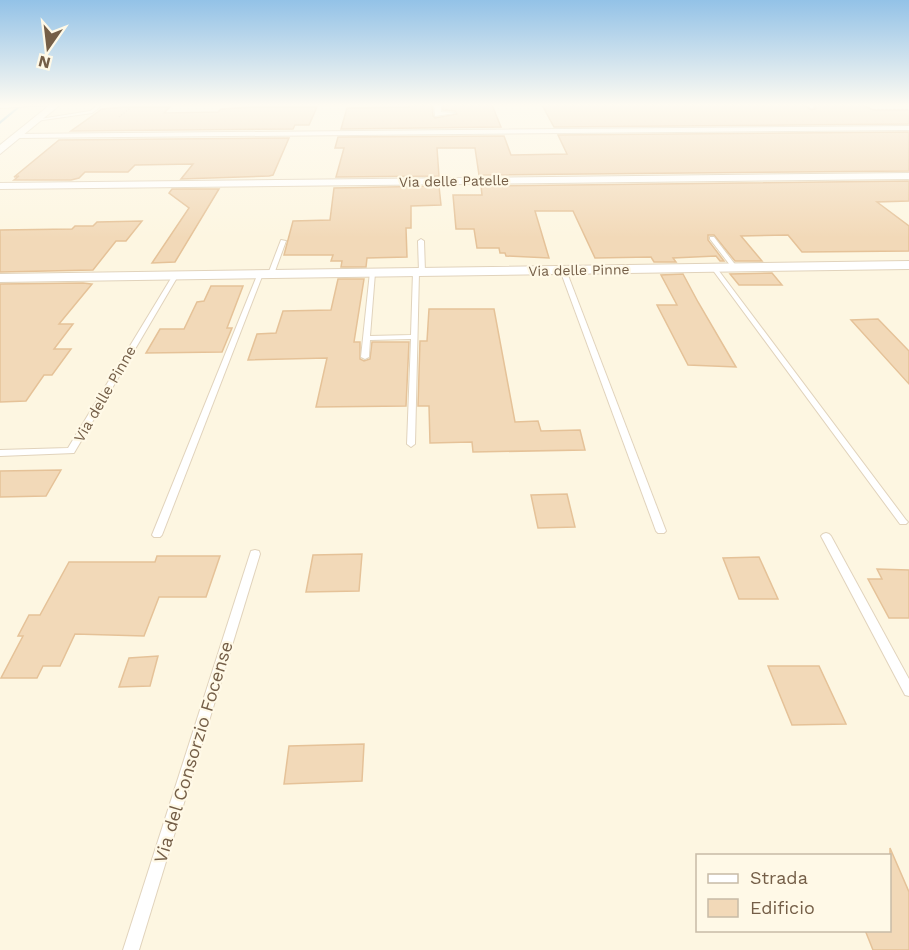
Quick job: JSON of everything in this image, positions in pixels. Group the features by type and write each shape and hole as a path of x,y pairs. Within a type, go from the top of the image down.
{"street":[{"name":"Via delle Patelle","path":"0,186 909,176"},
{"name":"Via delle Pinne","path":"0,278 909,265"}],"lane":[{"path":"712,238 735,268"},
{"path":"157,535 265,274 283,241"},
{"path":"411,444 414,337 421,241"},
{"path":"714,268 903,522"},
{"path":"563,270 661,531"},
{"path":"365,357 372,273"},
{"name":"Via delle Pinne","path":"0,453 71,451 175,276"},
{"path":"366,338 414,337"},
{"path":"826,536 909,691"},
{"name":"Via del Consorzio Focense","path":"131,950 255,554"}],"building":[{"path":"49,148 285,148 273,175 269,176 181,179 193,164 135,165 128,172 85,172 79,178 71,180 14,180 19,176 14,177"},
{"path":"344,148 437,148 439,176 336,177"},
{"path":"475,148 509,148 511,155 567,154 564,148 909,148 909,171 479,175"},
{"path":"909,181 909,201 877,202 909,226 909,251 802,252 788,235 741,236 762,261 735,261 714,235 708,235 708,240 724,261 720,261 716,256 673,258 676,262 654,262 651,257 595,258 573,211 535,211 549,258 506,256 505,253 500,253 499,248 477,248 474,229 456,229 453,195 482,195 481,186"},
{"path":"439,186 441,205 411,206 411,228 406,228 407,257 367,258 366,267 341,267 342,261 331,261 333,255 284,255 293,221 330,220 334,188"},
{"path":"172,189 219,189 175,262 152,263 189,208 169,193"},
{"path":"142,221 126,241 116,241 93,270 0,272 0,230 72,229 75,226 93,226 97,222"},
{"path":"772,273 782,285 739,285 730,274"},
{"path":"683,274 736,367 688,365 657,305 677,305 661,275"},
{"path":"338,279 364,279 354,342 360,342 360,359 364,361 370,359 372,342 409,342 406,406 316,407 327,358 248,360 257,334 276,333 283,311 331,310"},
{"path":"0,284 92,284 59,324 73,324 54,349 71,349 52,375 44,375 26,401 0,402"},
{"path":"211,286 243,286 227,328 232,328 222,352 146,353 160,329 184,329 197,302 204,301"},
{"path":"429,309 494,309 515,422 538,421 541,431 580,430 585,450 473,452 472,442 430,443 429,406 418,406 420,341 427,341"},
{"path":"878,319 909,351 909,384 851,320"},
{"path":"61,470 46,496 0,497 0,471"},
{"path":"567,494 575,527 538,528 531,495"},
{"path":"362,554 359,591 306,592 313,555"},
{"path":"157,556 220,556 206,597 159,597 144,636 75,634 60,666 43,666 37,678 1,678 23,636 18,636 29,615 40,615 69,562 155,562"},
{"path":"759,557 778,599 739,599 723,558"},
{"path":"877,569 909,570 909,618 889,618 868,579 882,579"},
{"path":"158,656 150,686 119,687 129,658"},
{"path":"768,666 819,666 846,724 792,725"},
{"path":"364,744 362,781 284,784 289,746"},
{"path":"890,848 909,892 909,950 873,950 866,932 891,932"}]}
